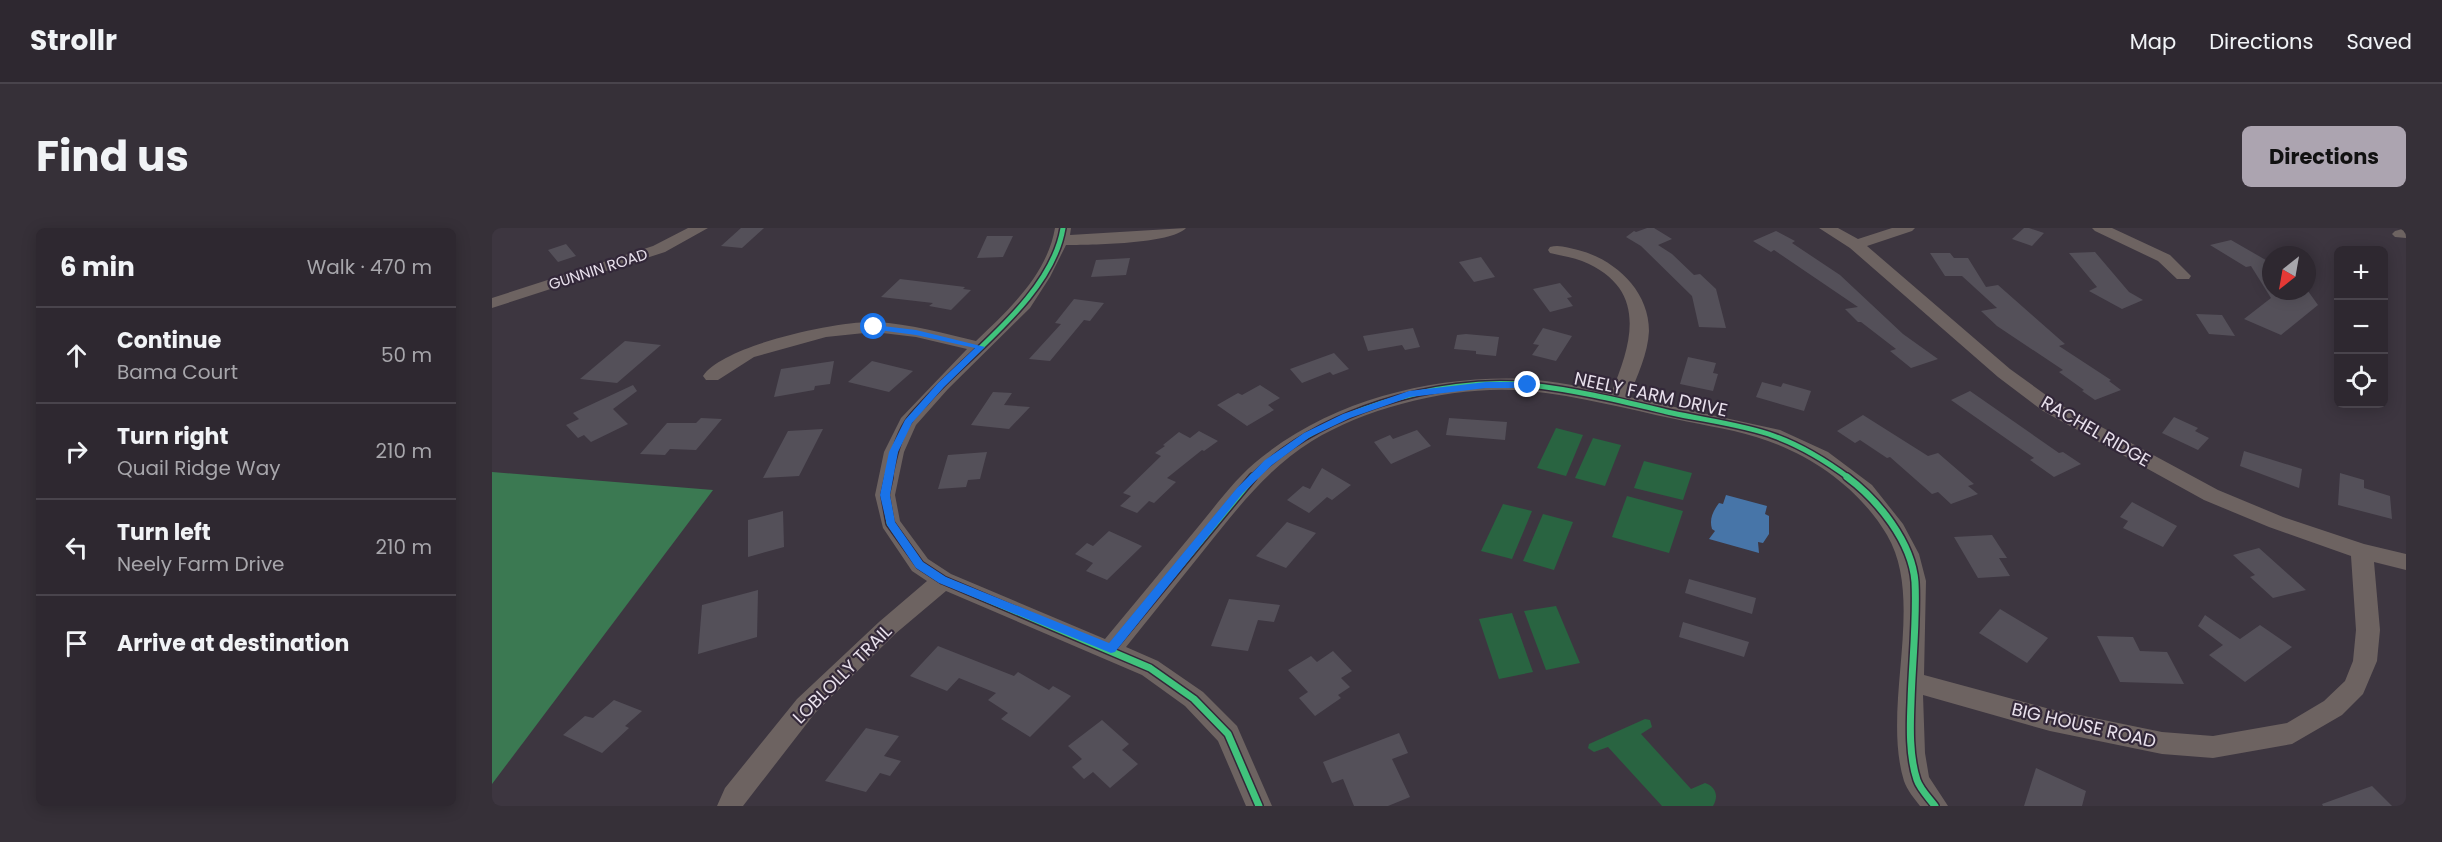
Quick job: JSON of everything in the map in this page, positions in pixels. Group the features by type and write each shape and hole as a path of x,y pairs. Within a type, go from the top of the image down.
{"street":[{"name":"GUNNIN ROAD","path":"492,303 660,249 700,228"},
{"path":"1178,228 1149,236 1119,239 1062,234 1042,277 1024,304 941,385 908,422 894,452 885,495 890,523 920,565 943,580 1111,649 1150,668 1194,699 1228,734 1259,806"},
{"name":"RACHEL RIDGE","path":"1827,228 1856,245 2004,373 2050,407 2211,495 2276,522 2362,551 2406,562"},
{"path":"1856,245 1907,228"},
{"path":"2100,228 2164,258 2183,276"},
{"path":"1556,250 1590,258 1620,281 1634,299 1640,330 1633,359 1618,400"},
{"path":"712,376 748,353 825,332 874,327 916,332 981,347"},
{"name":"NEELY FARM DRIVE","path":"1111,649 1240,490 1269,462 1307,435 1396,397 1486,385 1528,385 1618,400 1773,435 1821,457 1865,490 1895,529 1908,554 1915,581 1910,718 1917,781 1935,806"},
{"name":"BIG HOUSE ROAD","path":"1912,682 2050,720 2162,743 2213,747 2292,733 2333,708 2354,687 2365,661 2368,630 2362,551"},
{"name":"LOBLOLLY TRAIL","path":"730,806 734,796 806,706 887,628 943,580"}],"green space":[{"path":"1556,428 1583,435 1566,476 1537,468"},
{"path":"1593,438 1621,445 1605,486 1575,478"},
{"path":"1644,461 1692,473 1683,500 1634,488"},
{"path":"492,472 713,490 492,784"},
{"path":"1627,496 1683,511 1669,553 1612,537"},
{"path":"1503,504 1532,511 1512,559 1481,551"},
{"path":"1543,514 1573,522 1554,570 1523,561"},
{"path":"1556,606 1580,663 1546,670 1524,611"},
{"path":"1512,613 1533,672 1499,679 1479,619"},
{"path":"1645,719 1650,720 1652,727 1641,734 1691,789 1705,783 1714,789 1716,795 1713,806 1662,806 1608,747 1594,752 1588,748 1589,744"}],"water":[{"path":"1726,495 1767,506 1765,514 1769,516 1769,534 1763,543 1758,542 1759,553 1709,539 1715,531 1711,525 1712,515 1719,503 1723,504"}],"building":[{"path":"741,228 764,228 742,248 721,246"},
{"path":"1654,228 1672,239 1658,245 1672,254 1694,275 1700,274 1716,289 1726,328 1699,327 1692,296 1641,246 1626,237 1634,231"},
{"path":"2024,228 2044,233 2032,246 2012,239"},
{"path":"1776,231 1795,241 1792,243 1840,275 1903,334 1938,359 1911,368 1890,351 1896,349 1858,322 1845,309 1858,307 1774,250 1771,252 1753,241"},
{"path":"987,236 1013,236 1003,257 977,258"},
{"path":"2231,240 2262,258 2262,284 2251,266 2246,267 2210,245"},
{"path":"566,244 576,256 558,262 548,250"},
{"path":"2095,252 2129,292 2143,300 2122,309 2089,291 2097,287 2069,253"},
{"path":"1930,253 1950,253 1954,258 1968,258 1986,287 1998,285 2065,344 2059,346 2111,380 2109,381 2121,390 2095,400 2082,391 2084,390 2059,372 2063,370 1997,326 1981,311 1997,308 1962,276 1945,276"},
{"path":"1481,257 1495,277 1474,282 1459,262"},
{"path":"1130,258 1126,275 1091,277 1096,260"},
{"path":"900,279 965,287 963,289 971,290 951,310 929,306 933,303 881,297"},
{"path":"1560,283 1572,297 1567,298 1573,306 1550,312 1533,289"},
{"path":"1074,299 1104,303 1090,321 1084,320 1050,361 1029,359 1061,324 1055,323"},
{"path":"2268,300 2314,300 2318,305 2281,335 2244,319"},
{"path":"2196,314 2222,315 2235,336 2209,334"},
{"path":"1413,328 1420,347 1405,350 1402,345 1368,351 1363,336"},
{"path":"1543,328 1572,336 1556,361 1532,355 1539,345 1533,344"},
{"path":"1457,335 1499,337 1496,356 1454,349"},
{"path":"625,341 661,345 617,383 580,379"},
{"path":"1334,353 1349,369 1333,375 1330,372 1302,383 1290,369"},
{"path":"1688,357 1716,363 1713,373 1718,374 1713,391 1680,384"},
{"path":"834,361 830,384 815,386 814,390 774,397 781,369"},
{"path":"872,361 913,371 889,392 848,382"},
{"path":"1762,382 1781,387 1783,383 1811,391 1804,411 1756,397"},
{"path":"633,385 637,391 613,409 628,424 591,442 584,435 578,438 566,425 579,419 573,413"},
{"path":"1260,385 1280,398 1268,405 1274,410 1247,426 1217,405 1238,393 1242,395"},
{"path":"1970,391 2059,453 2063,452 2081,464 2054,477 2030,460 2034,458 1951,400"},
{"path":"993,392 1012,393 1004,405 1030,407 1009,429 971,425"},
{"path":"1863,415 1928,456 1938,453 1974,484 1968,486 1978,494 1951,504 1938,492 1932,494 1890,457 1887,458 1860,440 1855,443 1837,431"},
{"path":"2174,417 2198,428 2195,431 2209,438 2198,450 2162,433"},
{"path":"701,418 722,419 696,450 670,449 665,455 640,454 667,423 696,423"},
{"path":"1449,418 1507,422 1505,440 1446,435"},
{"path":"823,429 799,476 763,478 788,431"},
{"path":"1417,430 1431,446 1391,464 1374,442 1390,435 1393,439"},
{"path":"1199,431 1218,441 1204,451 1202,450 1167,478 1176,482 1154,503 1149,501 1137,513 1120,506 1131,496 1123,493 1161,456 1155,453 1165,446 1163,445 1179,432 1190,438"},
{"path":"2244,451 2302,469 2299,488 2240,466"},
{"path":"987,452 980,479 968,480 966,487 938,489 948,455"},
{"path":"1322,468 1351,485 1332,500 1327,497 1309,513 1287,500 1303,486 1310,489"},
{"path":"2340,473 2364,480 2364,488 2390,496 2392,519 2338,505"},
{"path":"2132,502 2177,526 2163,547 2123,528 2128,521 2120,517"},
{"path":"783,511 784,547 748,557 748,520"},
{"path":"1287,522 1316,533 1286,568 1256,556"},
{"path":"1109,531 1142,546 1107,580 1086,571 1093,563 1075,554 1087,543 1093,546"},
{"path":"1992,535 2007,558 1999,558 2010,576 1978,578 1954,537"},
{"path":"2259,548 2306,590 2273,598 2250,577 2255,575 2233,555"},
{"path":"1689,579 1756,598 1752,614 1685,593"},
{"path":"758,590 757,637 698,654 702,605"},
{"path":"1229,599 1280,605 1274,622 1258,620 1248,651 1211,646"},
{"path":"2000,609 2048,638 2027,663 1979,633"},
{"path":"2205,615 2240,639 2260,625 2292,647 2245,682 2209,655 2223,645 2198,626"},
{"path":"1683,622 1749,642 1744,657 1679,637"},
{"path":"2097,636 2133,637 2140,651 2167,652 2184,684 2120,682"},
{"path":"938,646 1014,676 1018,672 1049,690 1053,686 1071,696 1030,737 1001,719 1008,713 988,700 996,693 959,678 947,691 910,676"},
{"path":"1333,651 1352,671 1341,678 1350,687 1338,695 1341,698 1315,716 1299,698 1308,692 1288,670 1311,656 1317,662"},
{"path":"614,700 642,711 625,726 629,728 602,753 563,735 585,716 593,718"},
{"path":"1102,720 1129,744 1122,750 1138,764 1110,788 1093,772 1084,779 1072,767 1082,759 1068,746"},
{"path":"866,728 899,736 884,756 901,761 890,776 880,773 866,792 825,781"},
{"path":"1399,733 1408,753 1392,759 1410,797 1388,806 1354,806 1343,779 1332,783 1323,762"},
{"path":"2036,768 2086,791 2082,806 2024,806"},
{"path":"2372,786 2392,806 2323,806 2322,804"}],"cycle path":[{"path":"1063,228 1061,240 1042,277 1024,304 941,385 908,422 894,452 885,495 890,523 920,565 943,580 1150,668 1194,699 1228,734 1259,806"},
{"path":"1111,649 1240,490 1268,462 1307,435 1347,416 1409,394 1486,385 1528,385 1598,396 1773,435 1821,457 1865,490 1895,529 1908,554 1915,581 1910,718 1912,753 1917,781 1935,806"}],"route":[{"path":"874,327 916,332 981,347 941,385 908,422 894,452 885,495 890,523 920,565 943,580 1111,649 1240,490 1269,462 1307,435 1347,416 1409,394 1486,385 1528,385"}]}
